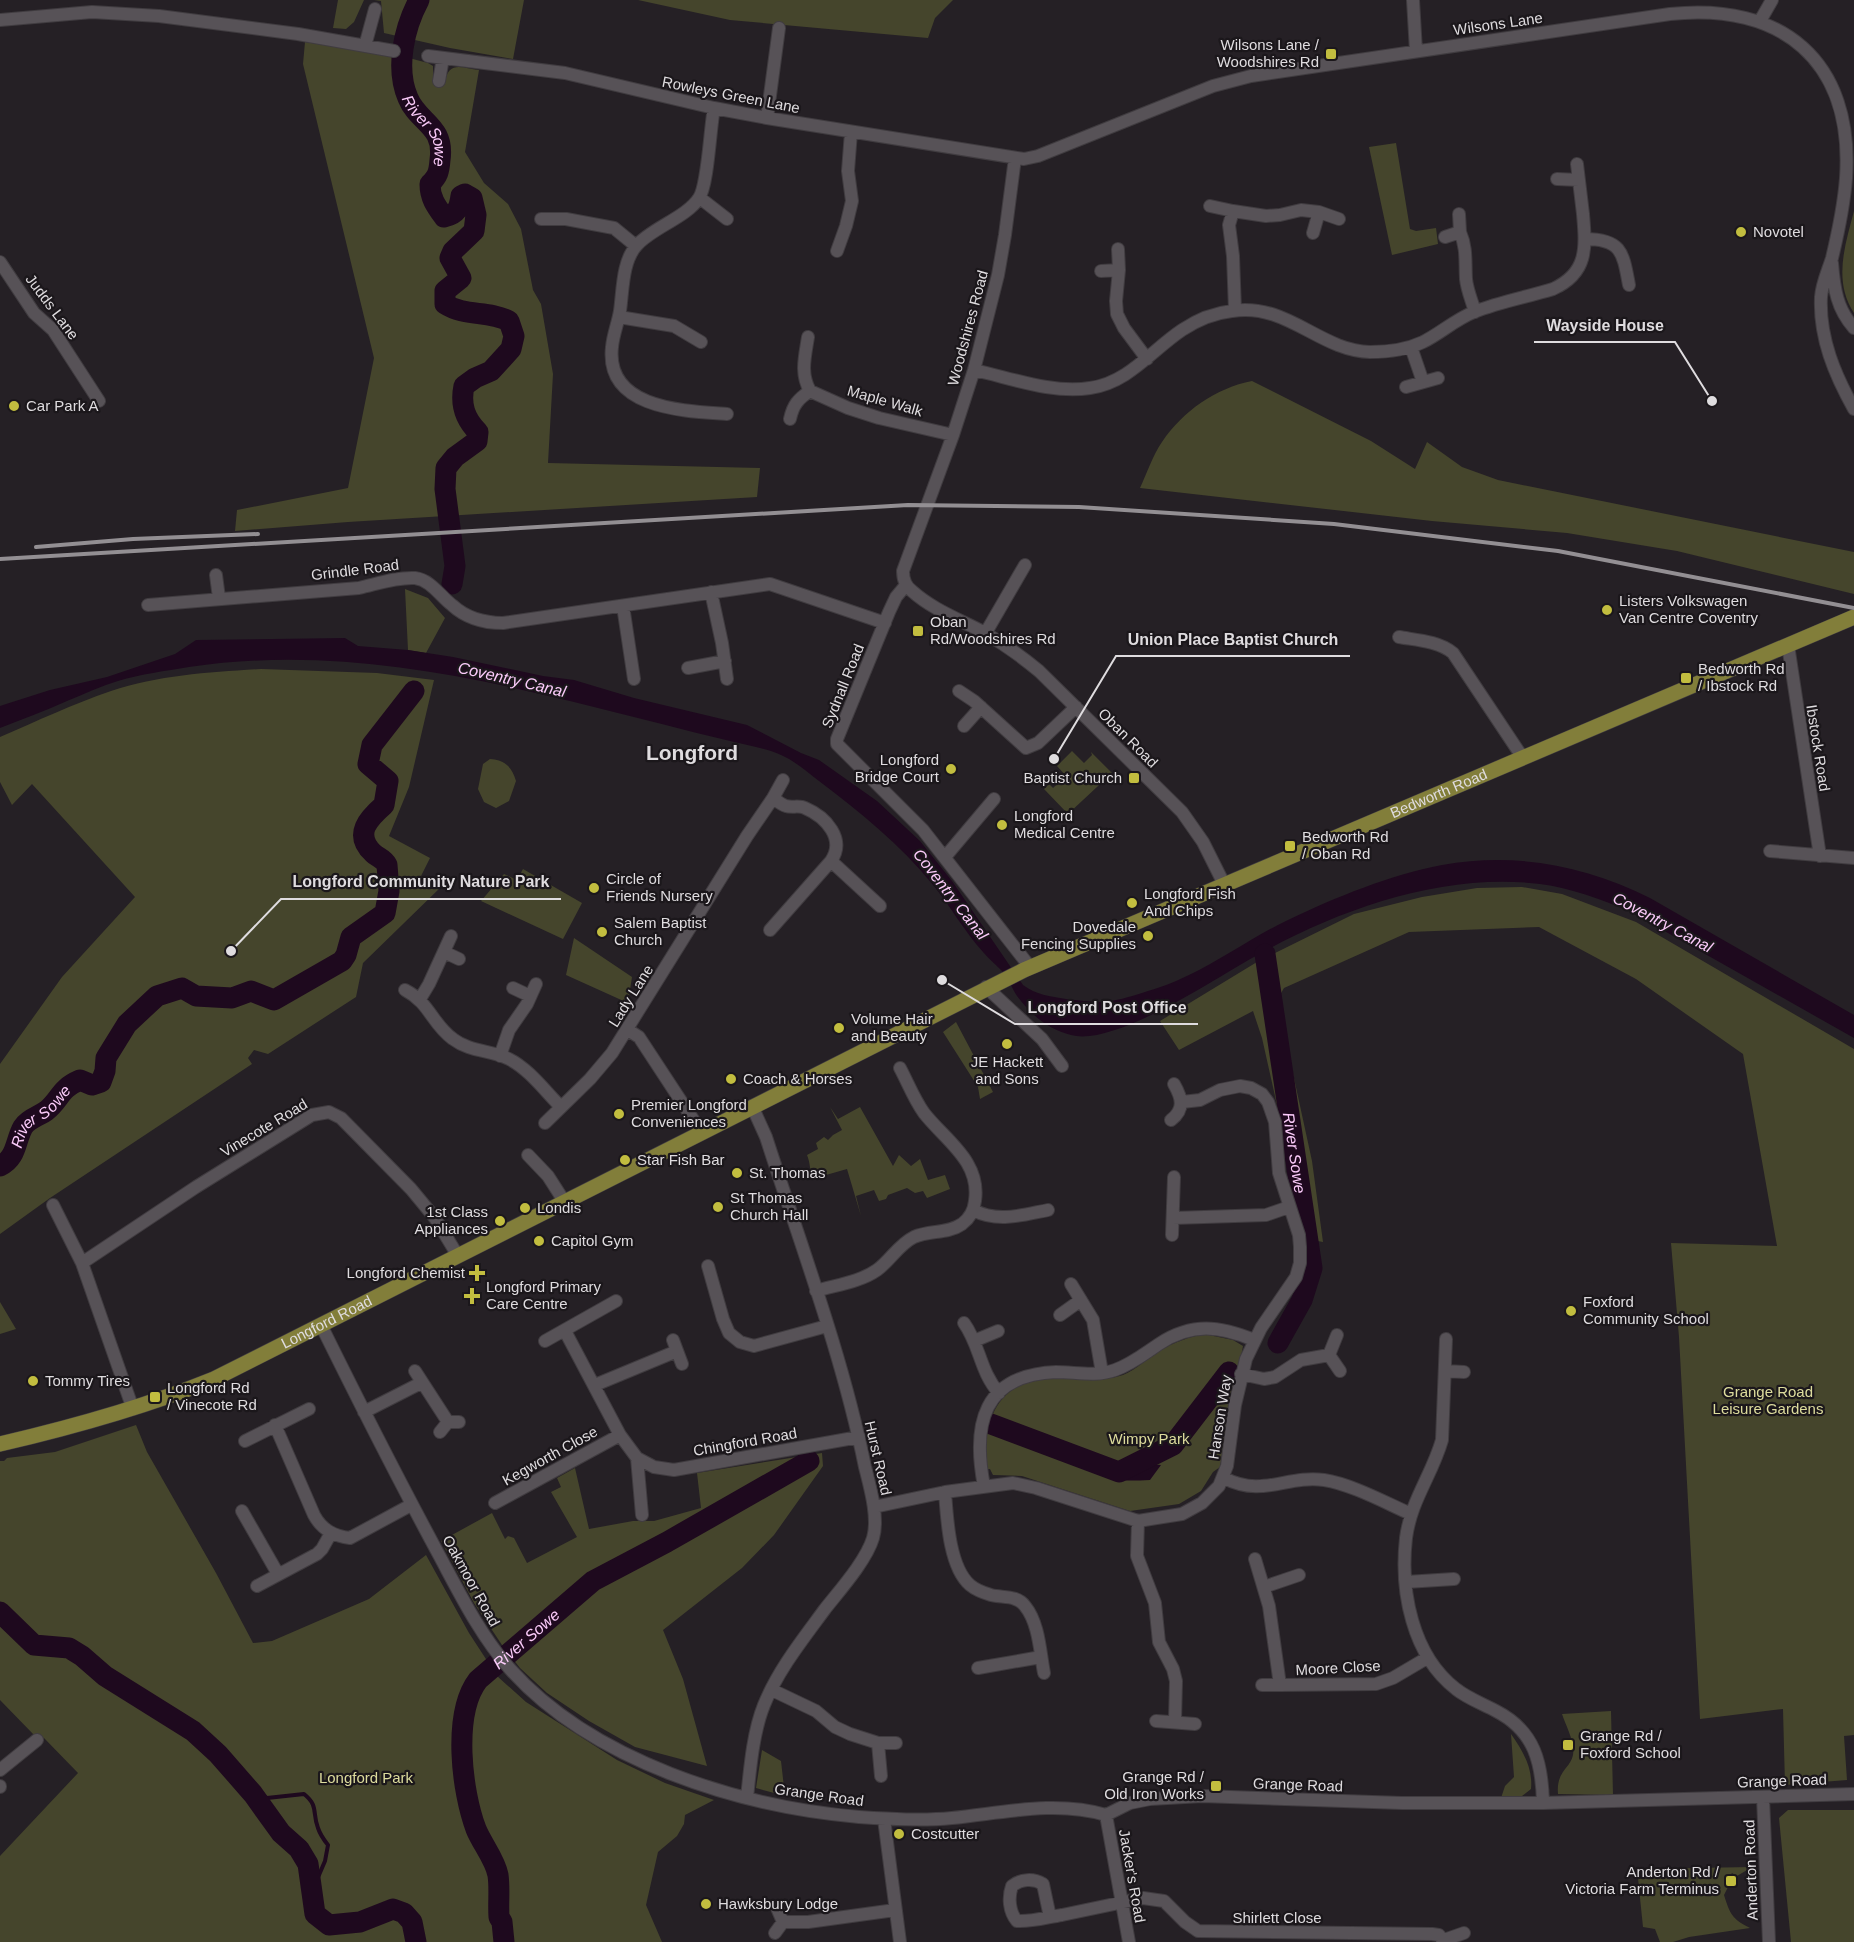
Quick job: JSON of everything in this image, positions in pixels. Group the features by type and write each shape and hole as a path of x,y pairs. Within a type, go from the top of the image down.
{"main road":[{"name":"Bedworth Road","path":"1027,968 1225,886 1854,617"},
{"name":"Longford Road","path":"0,1444 133,1409 176,1395 214,1379 1027,968"}],"street":[{"path":"1413,0 1416,51"},
{"path":"1760,21 1772,0"},
{"path":"365,46 375,9"},
{"name":"Wilsons Lane","path":"1015,158 1027,159 1038,156 1166,104 1230,81 1296,68 1689,12 1708,11 1735,14 1760,21 1781,31 1810,53 1822,66 1842,105 1849,141 1848,162 1832,259 1821,299 1825,340 1831,364 1854,409"},
{"path":"0,20 111,12 298,34 394,51"},
{"path":"767,118 779,28"},
{"name":"Rowleys Green Lane","path":"428,56 565,73 714,108 1015,158"},
{"path":"439,81 443,58"},
{"path":"714,108 700,198 636,246 627,264 612,347 612,359 615,371 627,389 643,400 687,411 727,414"},
{"path":"837,251 852,201 848,171 851,132"},
{"name":"Woodshires Road","path":"928,501 974,370 998,275 1015,158"},
{"path":"974,370 1055,388 1083,389 1106,384 1122,377 1180,331 1201,319 1235,310 1260,310 1284,317 1329,341 1353,349 1370,352 1412,347 1475,312 1553,289 1564,284 1573,276 1584,253 1585,239 1577,164"},
{"path":"1557,179 1579,180"},
{"path":"700,198 727,219"},
{"path":"1210,207 1266,216 1301,210 1319,212 1339,219"},
{"path":"1233,211 1229,225 1233,256 1235,310"},
{"path":"1313,233 1319,212"},
{"path":"1459,214 1460,232 1466,250 1466,281 1475,312"},
{"path":"542,219 566,219 614,228 636,246"},
{"path":"1444,237 1460,232"},
{"path":"1585,239 1608,242 1620,249 1624,256 1629,285"},
{"path":"1118,249 1117,314 1124,328 1147,359"},
{"name":"Wilsons Lane","path":"1832,259 1837,300 1843,315 1854,328"},
{"name":"Judds Lane","path":"0,262 34,313 53,330 99,401"},
{"path":"1101,271 1119,270"},
{"path":"619,317 674,326 700,342"},
{"path":"790,419 792,407 810,391 804,378 803,368 808,337"},
{"path":"1412,347 1423,382"},
{"path":"1406,387 1437,378"},
{"name":"Maple Walk","path":"810,391 848,408 879,418 953,435"},
{"name":"Sydnall Road","path":"928,501 903,571 906,585 896,597 837,739 837,744 916,822 945,857 1027,968"},
{"path":"986,634 1025,565"},
{"path":"216,575 219,598"},
{"name":"Grindle Road","path":"148,605 359,588 391,580 413,578 426,582 453,607 471,617 489,623 775,584 885,623"},
{"name":"Oban Road","path":"906,585 913,592 1026,660 1076,706 1182,812 1203,842 1225,886"},
{"path":"711,592 727,679"},
{"path":"623,606 634,679"},
{"path":"1399,637 1436,645 1453,653 1523,758"},
{"name":"Ibstock Road","path":"1788,645 1820,856"},
{"path":"688,668 725,662"},
{"path":"959,691 981,707 1020,744 1029,748 1038,743 1076,706"},
{"path":"964,726 981,707"},
{"name":"Lady Lane","path":"545,1123 596,1073 628,1030 783,780"},
{"path":"770,930 836,855 837,844 834,832 829,825 805,808 795,805 786,806 773,798"},
{"path":"945,857 994,799"},
{"path":"1770,851 1854,858"},
{"path":"831,861 880,906"},
{"path":"420,999 451,936"},
{"path":"444,952 459,959"},
{"path":"500,1056 509,1029 536,984"},
{"path":"990,986 1042,1039 1062,1066"},
{"path":"513,988 530,996"},
{"path":"405,990 420,999 437,1024 451,1038 468,1048 500,1056 518,1065 561,1107"},
{"path":"628,1030 639,1037 702,1133"},
{"path":"816,1291 867,1277 884,1264 901,1245 912,1238 924,1233 955,1228 964,1223 973,1210 975,1185 965,1159 923,1112 900,1068"},
{"path":"1171,1120 1180,1110 1182,1102 1181,1095 1174,1084"},
{"name":"Hanson Way","path":"874,1508 945,1492 1013,1483 1137,1521 1173,1516 1194,1509 1211,1495 1224,1478 1241,1374 1254,1340 1290,1288 1300,1263 1299,1235 1279,1173 1272,1111 1262,1094 1251,1088 1240,1086 1220,1090 1200,1100 1182,1102"},
{"name":"Hurst Road","path":"747,1798 764,1706 795,1650 862,1559 873,1538 874,1508 859,1437 839,1362 766,1137 752,1106"},
{"name":"Vinecote Road","path":"82,1263 196,1187 312,1115 329,1112 341,1118 409,1187 435,1218 458,1256"},
{"path":"528,1155 548,1176 564,1201"},
{"path":"1172,1236 1174,1177"},
{"path":"53,1205 82,1263 133,1409"},
{"path":"1173,1218 1266,1215 1289,1207"},
{"path":"973,1210 989,1217 999,1218 1048,1210"},
{"path":"708,1266 723,1319 729,1333 740,1342 754,1346 827,1326"},
{"path":"1071,1284 1093,1320 1102,1373"},
{"path":"544,1341 616,1300"},
{"path":"1060,1315 1081,1300"},
{"path":"964,1323 974,1341 986,1375 999,1393"},
{"name":"Oakmoor Road","path":"321,1325 411,1505 473,1617 496,1653 510,1669 529,1689 571,1721 627,1753 686,1779 747,1798"},
{"path":"984,1486 979,1455 981,1424 990,1404 999,1393 1016,1381 1039,1374 1102,1373 1127,1365 1170,1337 1193,1329 1221,1328 1254,1340"},
{"path":"565,1331 621,1435 637,1458 642,1515"},
{"path":"974,1341 998,1331"},
{"path":"1329,1355 1337,1335"},
{"path":"1446,1339 1442,1440 1438,1455 1416,1497 1406,1538 1406,1582 1409,1607 1415,1629 1428,1658 1442,1676 1458,1691 1499,1712 1522,1731 1537,1754 1541,1768 1543,1803"},
{"path":"595,1385 675,1346 682,1364"},
{"path":"1329,1355 1340,1371"},
{"path":"1241,1374 1264,1379 1275,1377 1301,1360 1329,1355"},
{"path":"415,1371 421,1383 454,1422 440,1432"},
{"path":"1446,1371 1464,1372"},
{"path":"364,1412 421,1383"},
{"path":"245,1441 309,1409"},
{"path":"275,1425 318,1524 331,1533 350,1538 411,1505"},
{"name":"Kegworth Close","path":"495,1503 621,1435"},
{"name":"Chingford Road","path":"637,1458 654,1467 674,1470 859,1437"},
{"path":"1224,1478 1239,1485 1262,1487 1298,1481 1324,1480 1340,1484 1411,1514"},
{"path":"945,1492 948,1525 959,1571 970,1585 982,1592 1010,1597 1024,1604 1032,1617 1044,1673"},
{"path":"242,1511 278,1574"},
{"path":"1137,1521 1137,1556 1155,1603 1159,1642 1173,1669 1176,1681 1175,1721"},
{"path":"257,1586 316,1554 322,1549 331,1533"},
{"name":"Moore Close","path":"1255,1559 1269,1606 1280,1685"},
{"path":"1264,1587 1299,1575"},
{"path":"1406,1582 1454,1579"},
{"path":"978,1668 1041,1657"},
{"name":"Moore Close","path":"1262,1685 1376,1684 1393,1678 1428,1658"},
{"path":"772,1690 816,1712 835,1727 850,1734 878,1743 896,1743"},
{"path":"1156,1721 1194,1724"},
{"path":"0,1770 37,1740"},
{"path":"878,1743 881,1776"},
{"name":"Grange Road","path":"747,1798 810,1811 885,1819 950,1818 1055,1807 1083,1808 1106,1815 1130,1803 1150,1799 1202,1796 1402,1803 1543,1803 1854,1794"},
{"name":"Anderton Road","path":"1763,1797 1769,1942"},
{"name":"Jacker's Road","path":"1106,1815 1129,1942"},
{"path":"885,1819 900,1942"},
{"name":"Shirlett Close","path":"1050,1917 1143,1898 1164,1901 1185,1923 1198,1931 1432,1934 1439,1935 1444,1941 1464,1933"},
{"path":"777,1908 783,1922"},
{"path":"783,1922 808,1922 896,1910"},
{"path":"775,1933 783,1922"}],"green space":[{"path":"338,0 364,0 354,22 346,29 333,28"},
{"path":"374,0 524,0 513,59 384,33 381,1"},
{"path":"638,0 953,0 935,18 928,38 730,20"},
{"path":"305,42 428,63 433,66 433,81 445,83 449,71 453,68 479,70 465,152 484,183 508,204 521,229 533,290 541,304 553,374 548,463 760,468 757,497 235,531 237,510 348,488 374,358 303,64"},
{"path":"1396,143 1410,229 1416,231 1436,228 1438,244 1392,255 1369,147"},
{"path":"1854,211 1854,313 1848,301 1842,276"},
{"path":"1252,381 1371,441 1415,469 1427,442 1462,467 1498,480 1854,552 1854,594 1677,551 1567,533 1432,521 1140,488 1159,447 1180,420 1213,395"},
{"path":"405,589 428,598 445,618 426,653 408,650"},
{"path":"261,669 377,673 434,680 409,787 389,836 430,858 421,876 442,886 363,963 356,997 268,1054 254,1050 248,1058 252,1064 50,1198 0,1234 0,1064 62,977 135,897 32,784 12,805 0,782 0,737 83,701 148,681 185,675"},
{"path":"1072,751 1084,763 1092,755 1091,752 1112,773 1068,814 1044,789 1049,784 1053,788 1066,776 1057,766"},
{"path":"490,759 507,765 516,781 509,801 496,808 484,802 478,789 483,764"},
{"path":"523,869 582,903 563,939 481,901 504,874 517,880"},
{"name":"Grange Road Leisure Gardens","path":"1522,887 1562,894 1636,922 1854,1049 1854,1735 1844,1736 1847,1780 1785,1785 1783,1709 1700,1719 1679,1337 1671,1243 1777,1246 1743,1054 1636,979 1539,927 1409,932 1284,988 1277,1000 1312,1161 1323,1242 1307,1239 1262,1038 1253,1011 1179,1050 1160,1021 1257,962 1354,914 1422,897 1477,888"},
{"path":"574,938 632,977 628,1003 566,975"},
{"path":"956,1022 993,1092 980,1099 978,1087 943,1032"},
{"path":"830,1107 838,1119 860,1107 893,1166 899,1155 911,1166 920,1159 928,1180 945,1175 950,1189 927,1198 923,1191 915,1193 907,1188 879,1201 874,1190 856,1196 861,1216 847,1169 812,1179 807,1155 818,1149 816,1143 824,1137 828,1140 842,1130"},
{"path":"0,1302 16,1329 0,1334"},
{"name":"Wimpy Park","path":"1204,1334 1233,1340 1243,1346 1220,1467 1213,1472 1201,1491 1179,1504 1130,1511 1022,1476 993,1475 990,1469 986,1469 990,1423 995,1409 1014,1389 1028,1382 1045,1379 1094,1379 1123,1375 1166,1347"},
{"name":"Longford Park","path":"136,1425 147,1452 253,1643 272,1641 369,1599 426,1555 469,1633 497,1676 526,1702 617,1760 665,1783 714,1800 685,1815 684,1824 677,1836 658,1852 646,1905 662,1942 0,1942 0,1856 78,1773 44,1738 34,1735 0,1700 0,1461 7,1458 55,1452"},
{"path":"822,1453 823,1466 774,1535 742,1568 663,1630 683,1679 707,1766 635,1747 589,1721 547,1693 520,1668 502,1645 474,1603 441,1541 492,1513 505,1539 508,1536 514,1538 527,1563 577,1537 551,1492 561,1487 557,1478 575,1468 589,1529 633,1521 654,1521 701,1508 697,1473"},
{"path":"1611,1711 1613,1795 1558,1794 1559,1780 1573,1755 1571,1739 1562,1714"},
{"path":"1511,1734 1526,1760 1531,1789 1522,1796 1501,1798 1505,1786 1514,1777"},
{"path":"762,1750 781,1761 785,1796 756,1788"},
{"path":"1788,1810 1854,1810 1854,1942 1791,1942 1779,1818"},
{"path":"1752,1867 1737,1876 1732,1873 1724,1884 1728,1887 1724,1895 1730,1911 1735,1919 1750,1928 1689,1937 1673,1942 1660,1942 1655,1929 1643,1927 1637,1869"}],"water":[{"name":"Coventry Canal","path":"345,638 358,646 453,657 543,676 574,680 634,698 747,725 819,760 877,801 920,841 952,881 1023,985 1043,995 1098,1002 1127,997 1183,978 1288,920 1344,895 1383,881 1422,869 1469,861 1523,861 1549,864 1600,877 1650,898 1854,1015 1854,1038 1629,911 1563,888 1503,882 1428,889 1355,910 1286,940 1190,995 1137,1021 1112,1031 1090,1036 1071,1035 1047,1025 1028,1009 1003,973 976,944 921,870 894,843 801,767 786,757 768,750 476,680 405,668 334,661 262,660 189,667 144,675 105,685 0,728 0,706 50,690 107,677 175,654 196,640"},
{"path":"1094,1462 1161,1465 1150,1480 1125,1480 1113,1477"}],"waterway":[{"name":"River Sowe","path":"419,0 409,23 403,48 402,74 412,106 430,125 439,139 439,168 430,184 432,198 444,217 457,210 461,196 465,194 472,198 476,215 474,231 453,251 450,258 461,278 445,291 445,304 460,311 509,321 514,336 511,349 491,371 464,386 465,411 478,432 477,441 455,457 446,468 445,489 455,566 452,584"},
{"name":"River Sowe","path":"0,1166 6,1163 13,1154 25,1124 51,1107 68,1087 80,1080 92,1085 101,1082 106,1058 127,1024 157,996 182,988 196,996 232,998 251,991 274,1000 342,961 351,937 385,913 389,891 387,865 367,846 364,833 373,815 384,805 388,781 368,764 372,745 414,691"},
{"name":"River Sowe","path":"1265,954 1312,1268 1302,1300 1278,1343"},
{"name":"River Sowe","path":"991,1424 1119,1472 1173,1445 1229,1372"},
{"name":"River Sowe","path":"504,1942 502,1922 499,1917 498,1875 476,1829 464,1775 462,1732 470,1695 478,1680 593,1581 667,1542 809,1461"},
{"name":"River Sowe","path":"0,1612 34,1645 69,1648 105,1676 193,1731 218,1754 253,1794 281,1833 299,1849 308,1864 315,1914 329,1925 360,1922 393,1909 404,1913 412,1922 416,1942"},
{"path":"253,1794 267,1798 304,1794 312,1802 316,1823 328,1845 325,1861 313,1889"}],"railway":[{"path":"0,559 908,505 1079,507 1334,524 1558,551 1854,608"},
{"path":"36,547 133,539 258,534"}],"place":[{"name":"Wilsons Lane / Woodshires Rd","path":"1331,54"},
{"name":"Novotel","path":"1741,232"},
{"name":"Wayside House","path":"1712,401"},
{"name":"Car Park A","path":"14,406"},
{"name":"Listers Volkswagen Van Centre Coventry","path":"1607,610"},
{"name":"Oban Rd/Woodshires Rd","path":"918,631"},
{"name":"Bedworth Rd / Ibstock Rd","path":"1686,678"},
{"name":"Union Place Baptist Church","path":"1054,759"},
{"name":"Longford Bridge Court","path":"951,769"},
{"name":"Baptist Church","path":"1134,778"},
{"name":"Longford Medical Centre","path":"1002,825"},
{"name":"Bedworth Rd / Oban Rd","path":"1290,846"},
{"name":"Circle of Friends Nursery","path":"594,888"},
{"name":"Longford Fish And Chips","path":"1132,903"},
{"name":"Salem Baptist Church","path":"602,932"},
{"name":"Dovedale Fencing Supplies","path":"1148,936"},
{"name":"Longford Community Nature Park","path":"231,951"},
{"name":"Longford Post Office","path":"942,980"},
{"name":"Volume Hair and Beauty","path":"839,1028"},
{"name":"JE Hackett and Sons","path":"1007,1044"},
{"name":"Coach & Horses","path":"731,1079"},
{"name":"Premier Longford Conveniences","path":"619,1114"},
{"name":"Star Fish Bar","path":"625,1160"},
{"name":"St. Thomas","path":"737,1173"},
{"name":"St Thomas Church Hall","path":"718,1207"},
{"name":"Londis","path":"525,1208"},
{"name":"1st Class Appliances","path":"500,1221"},
{"name":"Capitol Gym","path":"539,1241"},
{"name":"Longford Chemist","path":"477,1273"},
{"name":"Longford Primary Care Centre","path":"472,1296"},
{"name":"Foxford Community School","path":"1571,1311"},
{"name":"Tommy Tires","path":"33,1381"},
{"name":"Longford Rd / Vinecote Rd","path":"155,1397"},
{"name":"Grange Rd / Foxford School","path":"1568,1745"},
{"name":"Grange Rd / Old Iron Works","path":"1216,1786"},
{"name":"Costcutter","path":"899,1834"},
{"name":"Anderton Rd / Victoria Farm Terminus","path":"1731,1881"},
{"name":"Hawksbury Lodge","path":"706,1904"}],"district":[{"name":"Longford","path":"692,753"}]}
